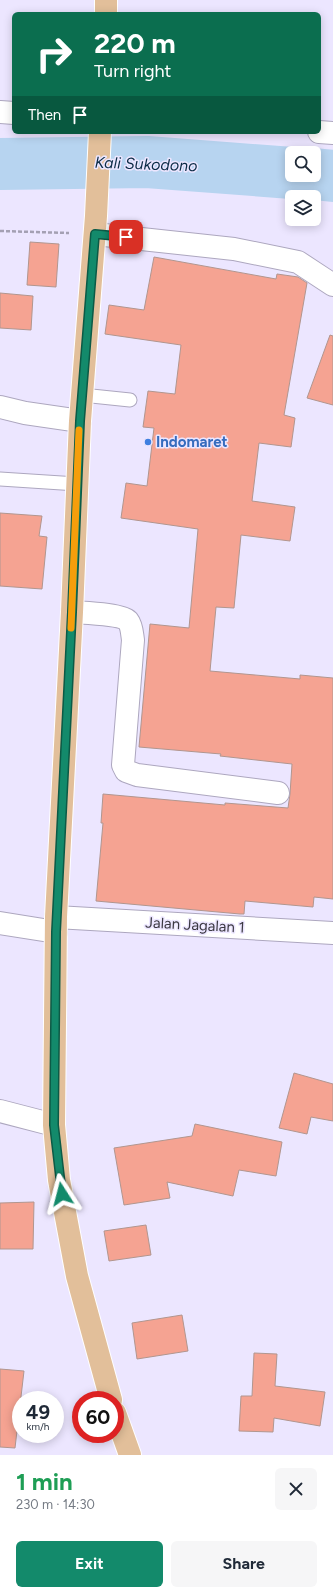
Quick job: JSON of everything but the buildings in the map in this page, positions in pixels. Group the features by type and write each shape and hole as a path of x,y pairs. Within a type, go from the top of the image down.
{"main road":[{"path":"106,0 106,12"},
{"path":"100,139 80,421 56,924 54,1125 59,1180 77,1276 109,1391"},
{"path":"124,1438 130,1455"}],"street":[{"path":"0,112 12,113"},
{"path":"321,132 333,133"},
{"path":"95,225 298,262 333,285"},
{"path":"0,407 25,413 80,421"},
{"path":"72,612 122,618 129,622 131,626 133,640 123,765 126,771 137,775 278,793"},
{"name":"Jalan Jagalan 1","path":"0,924 56,924 333,934"},
{"path":"0,1112 54,1125"}],"lane":[{"path":"82,394 130,400"},
{"path":"0,479 77,484"}],"path":[{"path":"0,231 95,225"}],"waterway":[{"name":"Kali Sukodono","path":"0,164 147,162 285,172"},
{"name":"Kali Sukodono","path":"321,175 333,176"}],"slow traffic":[{"path":"71,628 79,430"}],"place":[{"name":"Indomaret","path":"148,442"}],"route":[{"path":"62,1194 59,1180 54,1125 56,932 80,421 95,234 126,237"}]}
